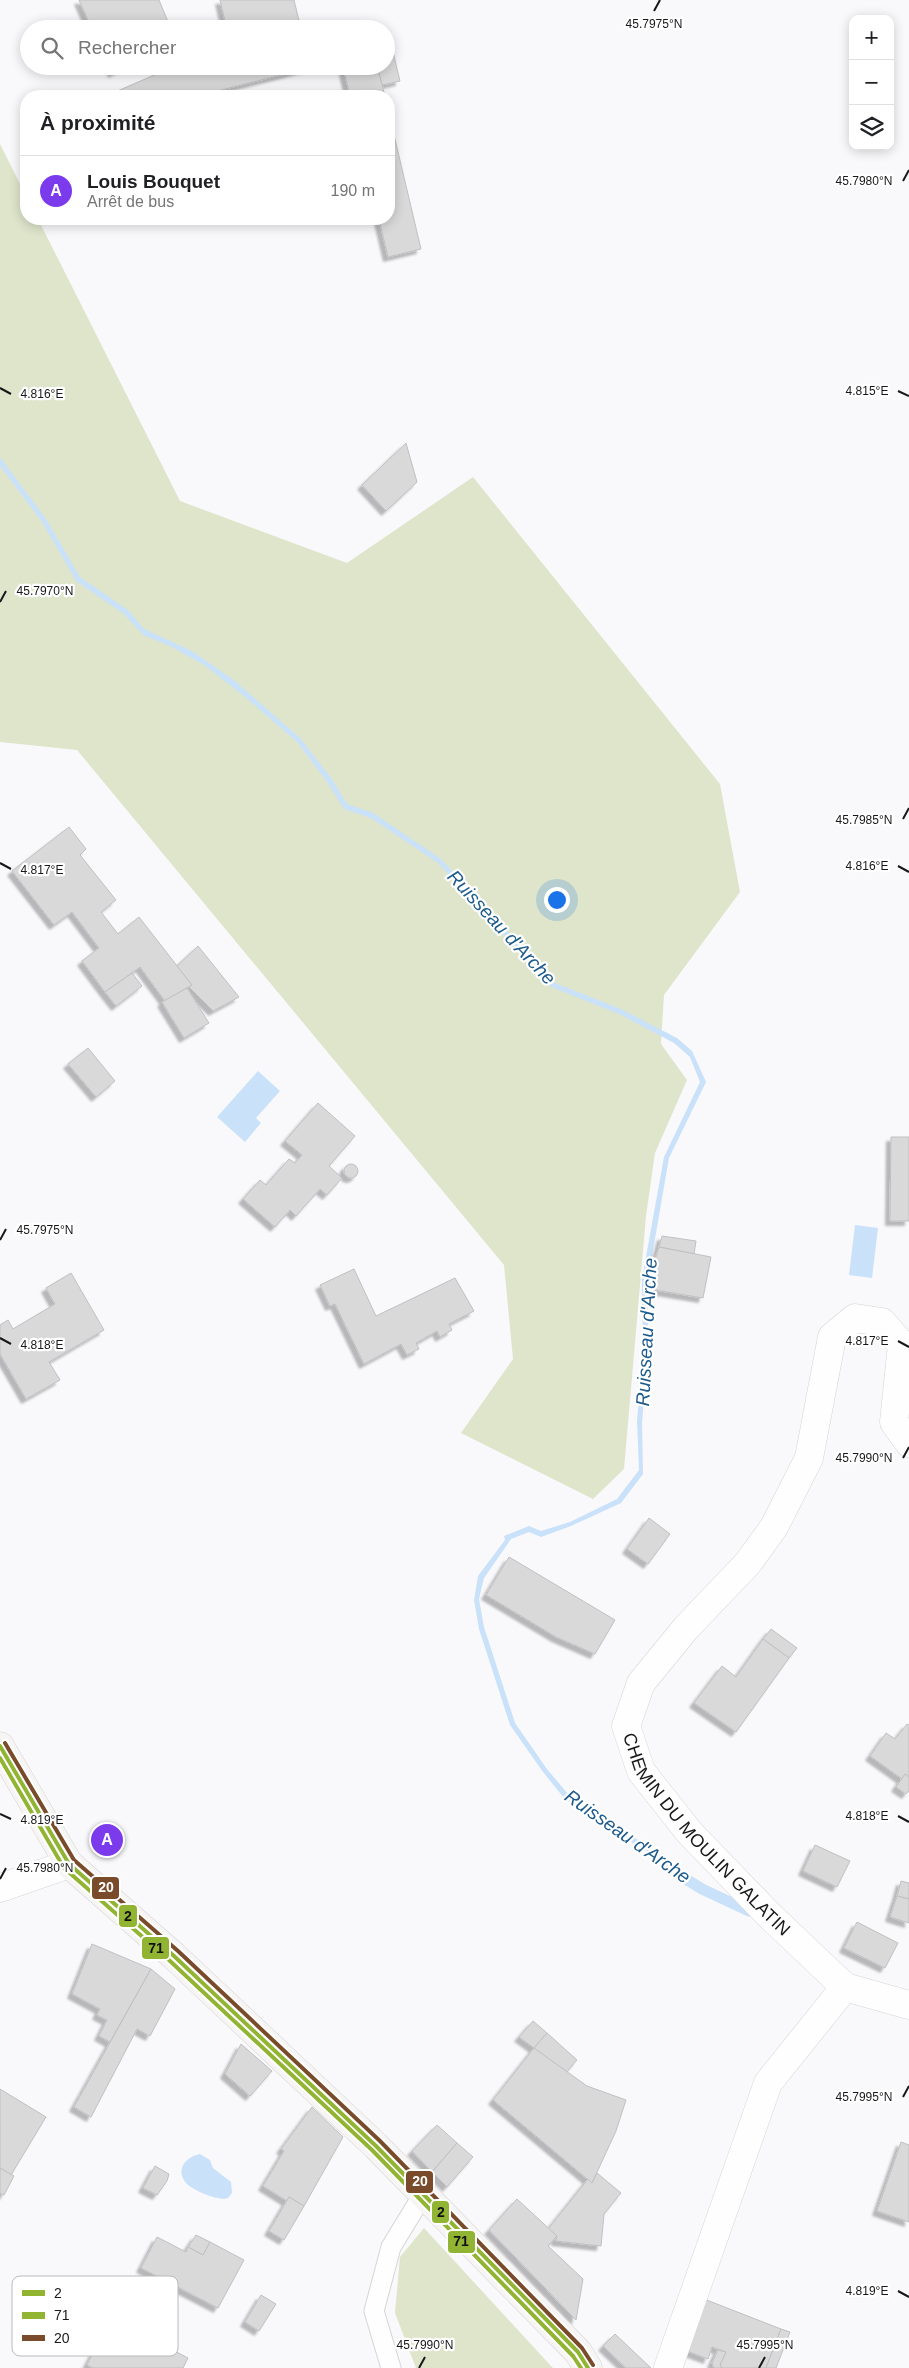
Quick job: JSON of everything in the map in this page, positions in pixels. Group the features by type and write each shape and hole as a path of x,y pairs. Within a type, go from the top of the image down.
{"main road":[{"path":"0,1746 69,1864 174,1956 424,2193 578,2352 588,2368"}],"street":[{"name":"CHEMIN DU MOULIN GALATIN","path":"909,1443 894,1422 902,1345 882,1322 855,1318 832,1337 809,1458 774,1527 748,1563 686,1628 641,1683 626,1726 642,1771 689,1832 769,1915 845,1987 909,2005"},
{"path":"0,1888 69,1864"},
{"path":"668,2368 768,2083 845,1987"}],"lane":[{"path":"391,2368 374,2311 391,2247 424,2193"}],"green space":[{"path":"0,144 20,184 20,225 41,225 180,501 347,563 473,477 720,784 740,892 664,995 661,1044 687,1080 655,1153 646,1216 624,1469 593,1499 461,1433 513,1359 504,1265 77,750 0,742"},
{"path":"424,2228 553,2368 416,2368 395,2313 400,2257"}],"water":[{"path":"0,457 46,519 80,577 128,610 144,629 192,651 235,681 300,738 332,779 347,804 373,813 441,859 555,983 621,1009 677,1038 692,1051 706,1082 669,1158 648,1279 648,1354 642,1422 643,1474 621,1503 571,1526 541,1537 529,1532 511,1539 484,1578 479,1599 484,1627 515,1723 547,1769 568,1794 598,1816 655,1850 669,1865 685,1875 685,1882 666,1870 652,1854 595,1821 564,1798 543,1772 510,1725 479,1629 474,1600 478,1576 505,1540 504,1536 529,1526 541,1531 570,1522 617,1499 639,1470 637,1421 643,1354 642,1279 664,1157 700,1082 690,1057 674,1043 619,1014 551,987 438,863 371,818 344,809 327,782 297,742 245,697 204,665 170,646 143,635 124,614 76,581 42,522 0,466"},
{"path":"258,1071 280,1091 256,1118 261,1123 245,1142 217,1117"},
{"path":"855,1225 878,1228 872,1278 849,1275"},
{"path":"200,2154 210,2160 213,2168 231,2182 232,2193 228,2198 224,2199 206,2195 186,2183 183,2178 182,2168 190,2158"}],"building":[{"path":"79,0 159,0 167,20 88,20"},
{"path":"220,0 294,0 299,20 225,20"},
{"path":"395,60 400,81 382,85 379,75 395,75"},
{"path":"154,75 281,75 221,90 120,90"},
{"path":"345,75 379,75 383,90 349,90"},
{"path":"395,139 421,249 388,257 380,225 395,225"},
{"path":"406,443 417,482 386,511 362,485"},
{"path":"69,827 86,849 80,855 116,900 101,912 118,934 139,917 192,985 165,1001 140,967 105,992 82,961 99,948 72,912 54,925 12,871"},
{"path":"198,946 239,997 213,1011 189,987 192,985 177,966"},
{"path":"132,973 142,986 116,1006 105,992"},
{"path":"187,988 209,1023 184,1038 162,1002"},
{"path":"88,1048 115,1081 96,1097 68,1064"},
{"path":"318,1103 355,1136 329,1166 342,1178 327,1195 320,1189 296,1216 290,1210 275,1227 243,1199 260,1180 266,1185 289,1159 295,1163 302,1155 285,1141"},
{"path":"891,1137 909,1137 909,1221 890,1221"},
{"path":"351,1164 356,1166 358,1171 356,1176 351,1178 346,1176 344,1171 346,1166"},
{"path":"662,1236 696,1241 694,1254 659,1247"},
{"path":"659,1247 711,1257 703,1298 649,1289 649,1279"},
{"path":"354,1269 376,1316 455,1278 474,1311 449,1324 452,1330 440,1337 437,1331 416,1343 419,1349 407,1355 401,1344 364,1364 335,1304 330,1306 320,1285"},
{"path":"71,1273 104,1330 49,1362 60,1380 26,1399 0,1354 0,1325 8,1320 13,1329 55,1304 46,1288"},
{"path":"649,1518 670,1534 648,1564 627,1549"},
{"path":"509,1557 615,1620 595,1654 556,1637 486,1595"},
{"path":"771,1629 797,1648 789,1658 763,1639"},
{"path":"763,1639 789,1658 736,1732 694,1703 722,1666 736,1677"},
{"path":"907,1724 909,1725 909,1777 905,1774 902,1779 870,1756 886,1733 895,1739"},
{"path":"905,1774 909,1777 909,1791 906,1794 896,1787"},
{"path":"815,1845 850,1861 837,1887 803,1871"},
{"path":"901,1881 909,1883 909,1899 897,1896"},
{"path":"897,1896 909,1899 909,1923 890,1917"},
{"path":"857,1922 898,1943 885,1968 844,1948"},
{"path":"92,1944 151,1969 110,2042 99,2036 107,2020 97,2015 100,2009 72,1994"},
{"path":"151,1969 175,1989 150,2036 137,2029 91,2117 74,2107"},
{"path":"533,2021 547,2033 534,2048 519,2037"},
{"path":"547,2033 577,2060 566,2073 534,2048"},
{"path":"241,2044 272,2071 250,2096 225,2074"},
{"path":"534,2048 587,2086 626,2100 616,2131 592,2183 493,2100"},
{"path":"0,2089 46,2117 11,2175 0,2168"},
{"path":"312,2107 343,2137 304,2206 289,2197 287,2201 263,2186 284,2151 281,2149"},
{"path":"437,2125 457,2143 432,2172 412,2151"},
{"path":"901,2142 909,2145 909,2222 877,2211"},
{"path":"457,2143 473,2157 447,2187 432,2172"},
{"path":"155,2166 169,2174 167,2181 157,2195 143,2188"},
{"path":"0,2168 14,2176 4,2195 0,2193"},
{"path":"597,2173 621,2193 604,2214 601,2246 556,2241 557,2236 548,2229 588,2179 592,2183"},
{"path":"289,2197 304,2206 284,2240 269,2231"},
{"path":"517,2199 557,2236 548,2246 583,2279 576,2320 489,2230"},
{"path":"196,2235 210,2242 203,2255 188,2247"},
{"path":"157,2237 186,2252 188,2247 203,2255 210,2242 244,2260 218,2308 178,2287 178,2276 156,2276 141,2268"},
{"path":"261,2295 276,2304 259,2331 245,2322"},
{"path":"704,2299 781,2329 766,2368 722,2368 720,2365 726,2352 712,2347 708,2359 687,2351"},
{"path":"781,2329 790,2332 776,2368 766,2368"},
{"path":"615,2334 651,2368 626,2368 603,2346"},
{"path":"718,2350 726,2352 720,2365 722,2368 714,2368 712,2363"},
{"path":"178,2353 188,2358 183,2368 93,2368 87,2365 92,2356 178,2356"}],"waterway":[{"name":"Ruisseau d'Arche","path":"673,1871 702,1889 749,1911"}],"transit line":[{"name":"20","path":"5,1743 74,1860 178,1951 380,2141 582,2348 593,2365"},
{"name":"2","path":"0,1746 69,1864 174,1956 376,2146 578,2352 588,2368"},
{"name":"71","path":"0,1758 64,1868 170,1961 372,2150 573,2356 581,2368"}],"place":[{"name":"Louis Bouquet","path":"107,1840"}]}
